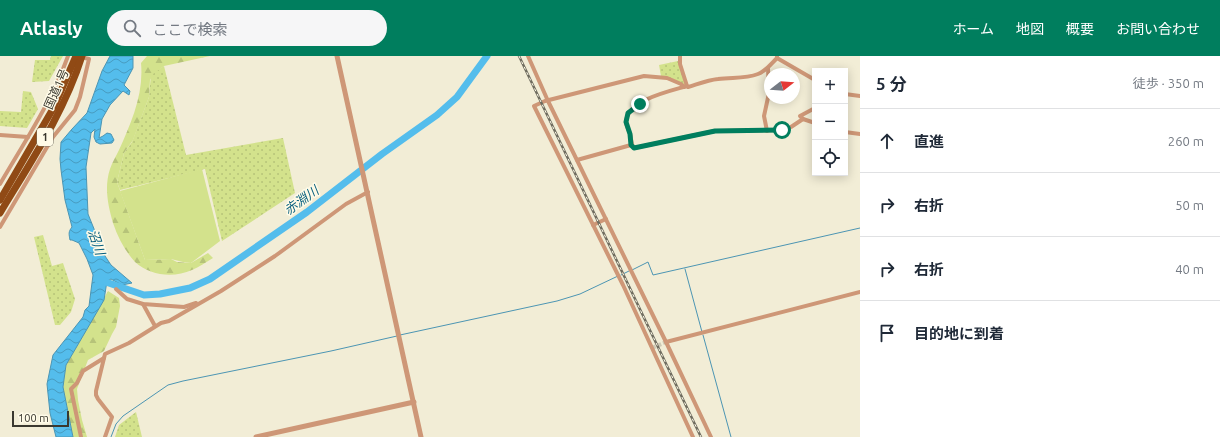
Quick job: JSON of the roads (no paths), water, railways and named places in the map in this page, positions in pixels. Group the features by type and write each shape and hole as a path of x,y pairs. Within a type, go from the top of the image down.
{"highway":[{"name":"国道1号","path":"0,200 54,107 76,56"},
{"name":"国道1号","path":"0,213 60,110 83,57"}],"street":[{"path":"0,184 52,95 68,56"},
{"path":"337,56 421,437"},
{"path":"528,56 548,101 711,437"},
{"path":"680,56 680,64 686,86"},
{"path":"0,227 53,137 75,110 80,97 89,60 83,57"},
{"path":"768,68 777,57 812,78"},
{"path":"631,145 630,134 626,122 628,113 648,98 686,86 688,87 718,79 735,79 759,74 764,71"},
{"path":"686,86 667,78 644,76 545,101 534,106 649,341 693,437"},
{"path":"848,94 860,96"},
{"path":"767,104 764,116 767,130"},
{"path":"803,119 800,116 812,110"},
{"path":"577,160 631,145 634,148 715,131 784,130 791,128 803,119"},
{"path":"803,119 812,122"},
{"path":"848,132 860,134"},
{"path":"0,135 28,138"},
{"path":"105,437 112,417 98,399 96,391 105,354 129,343 161,323 169,322 183,312 206,300 275,256 367,190"},
{"path":"593,225 606,219"},
{"path":"116,289 127,299 143,304 184,307 206,300"},
{"path":"666,342 860,292"},
{"path":"143,304 155,326"},
{"path":"81,437 71,389 77,384 83,371 104,358"},
{"path":"256,437 414,402"}],"water":[{"name":"沼川","path":"110,56 133,56 133,68 124,85 130,91 129,95 123,91 110,105 102,119 99,138 107,133 111,134 114,140 112,143 100,144 96,142 94,137 95,129 91,133 86,167 88,214 105,256 111,265 132,283 122,285 111,279 107,281 104,300 66,365 63,387 73,437 56,437 50,413 47,384 53,355 83,317 85,310 89,306 93,275 79,243 70,240 69,233 72,227 65,200 61,170 61,142 87,113 102,71"}],"waterway":[{"name":"赤淵川","path":"97,279 144,295 160,294 190,288 210,279 307,212 382,154 437,115 457,97 487,56"},
{"path":"632,270 648,262 653,275 860,228"},
{"path":"685,269 702,332"},
{"path":"621,275 629,271"},
{"path":"400,335 557,301 580,294 618,276"},
{"path":"703,335 731,437"},
{"path":"111,437 116,424 123,416 168,385 397,336"}],"tunnel":[{"path":"652,348 666,342"}],"railway":[{"path":"519,56 701,437"}]}
